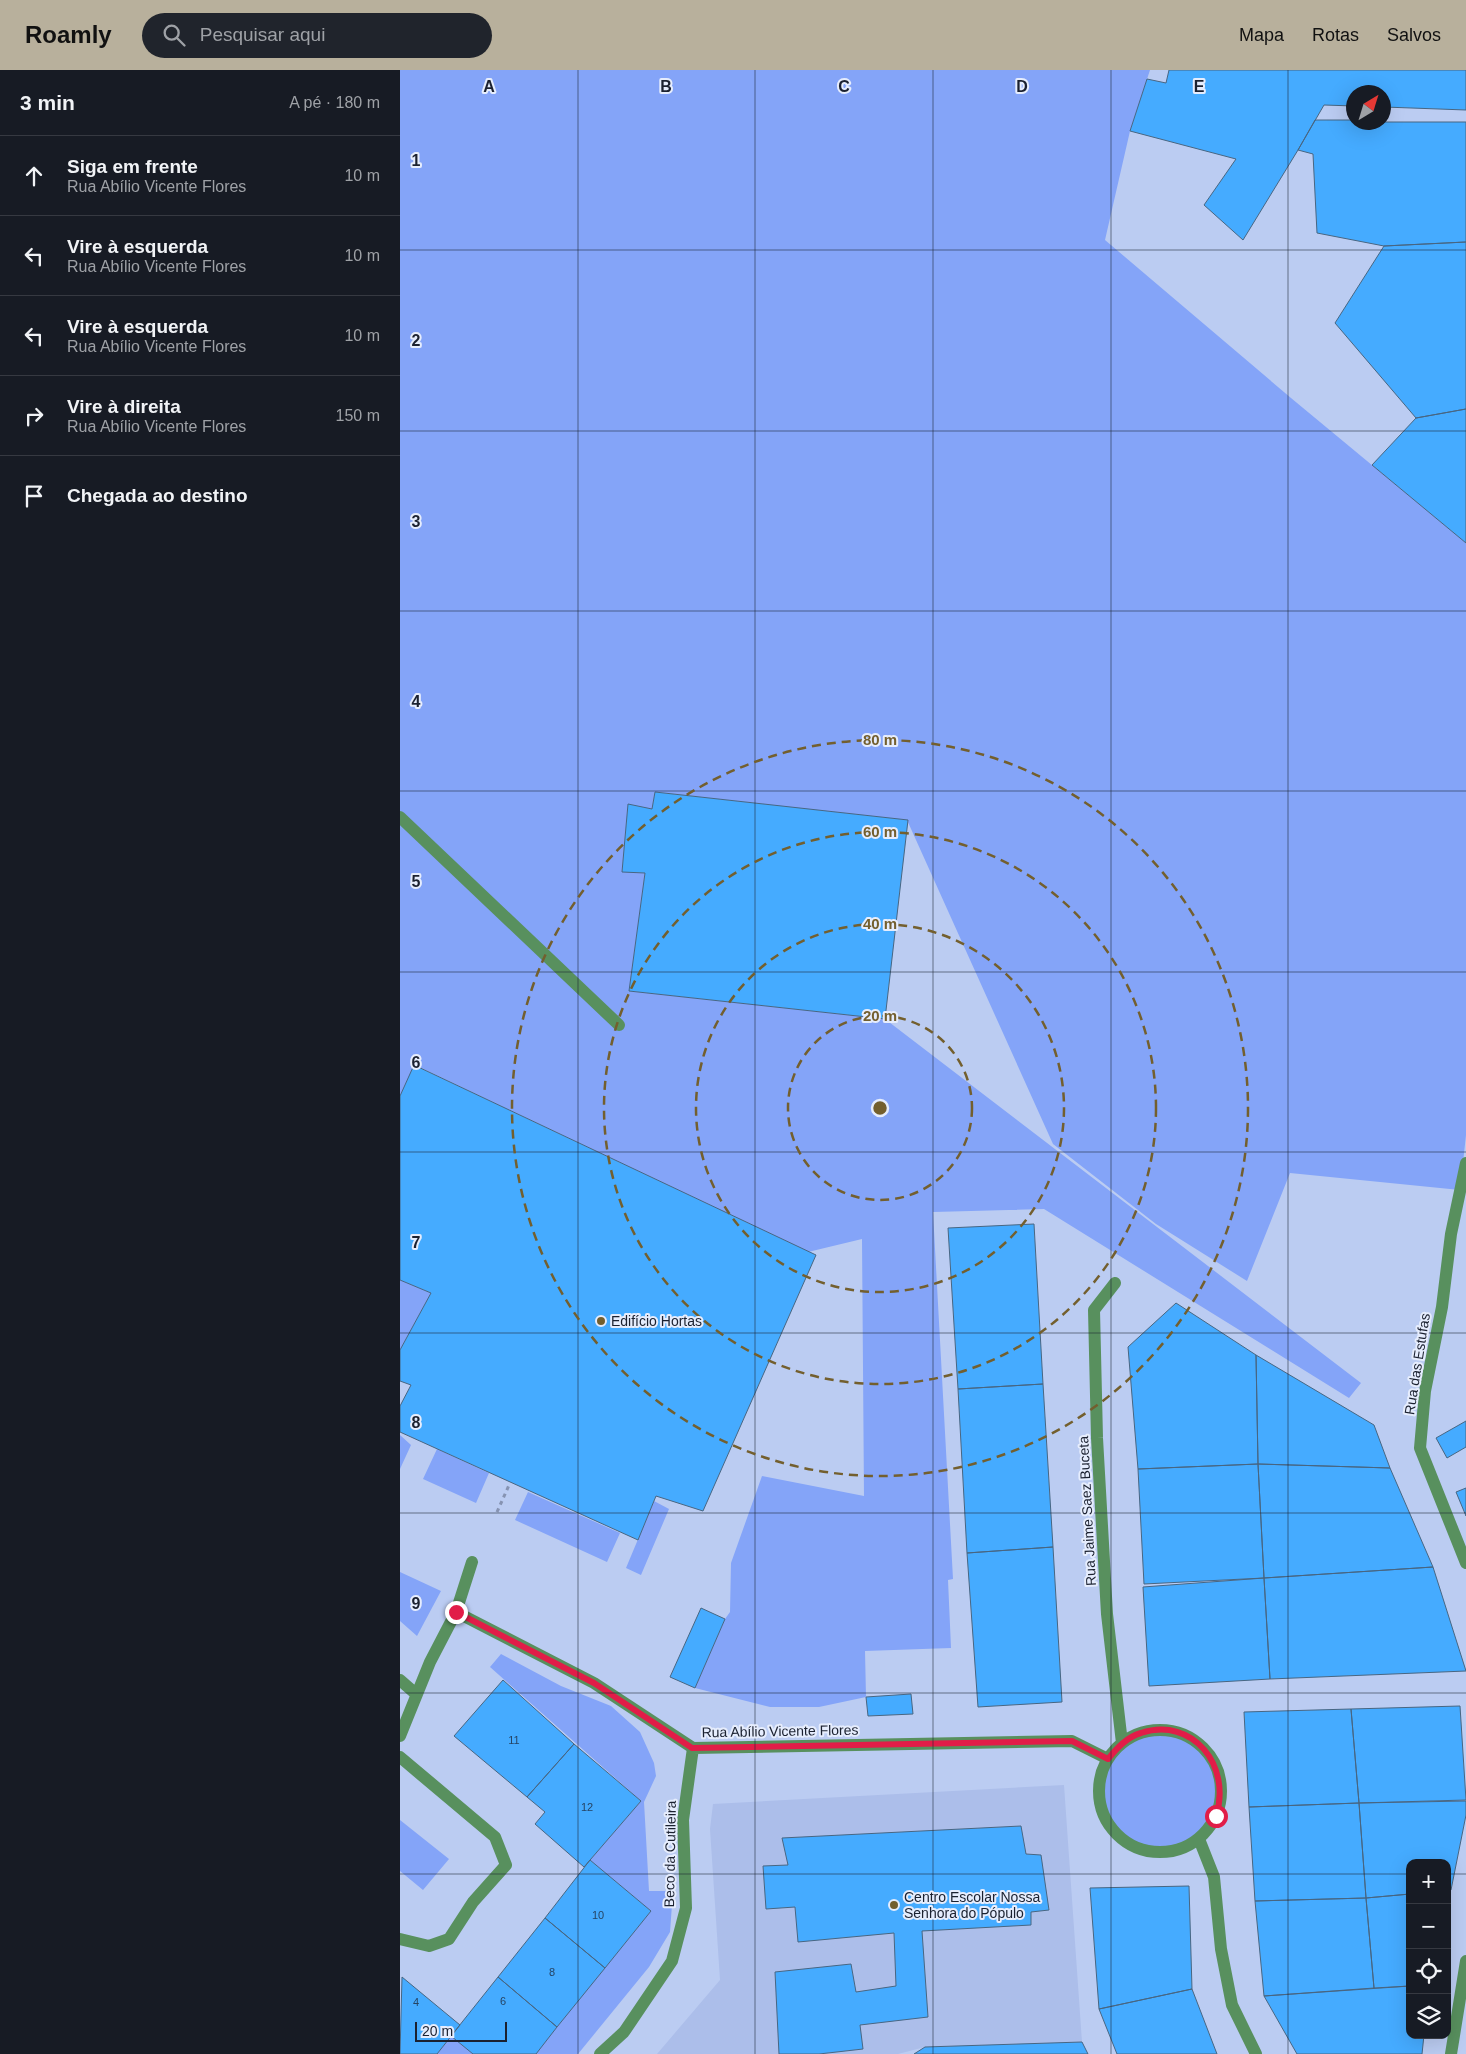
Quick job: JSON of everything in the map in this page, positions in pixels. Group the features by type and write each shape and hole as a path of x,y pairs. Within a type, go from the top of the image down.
{"street":[{"path":"400,817 619,1025"},
{"name":"Rua das Estufas","path":"1466,1163 1451,1234 1442,1307 1425,1391 1420,1448 1466,1563"},
{"name":"Rua Jaime Saez Buceta","path":"1115,1283 1094,1310 1097,1438 1108,1614 1122,1743"},
{"path":"400,1736 416,1694 456,1612 472,1562"},
{"name":"Rua Abílio Vicente Flores","path":"456,1612 594,1683 692,1748 1072,1741 1108,1759"},
{"path":"400,1680 416,1694"},
{"path":"1162,1730 1182,1734 1200,1745 1214,1762 1221,1782 1220,1803 1210,1827 1199,1839 1180,1849 1164,1852 1137,1848 1120,1837 1109,1824 1102,1808 1099,1792 1101,1775 1108,1759 1122,1743 1140,1733 1162,1730"},
{"name":"Beco da Cutileira","path":"600,2054 624,2032 672,1961 686,1908 683,1820 692,1748"},
{"path":"400,1757 495,1836 506,1865 473,1902 449,1939 430,1946 400,1939"},
{"path":"1199,1839 1214,1876 1221,1949 1232,2005 1256,2054"},
{"path":"1450,2054 1466,1960"}],"path":[{"path":"497,1512 510,1483"}],"shaded area":[{"path":"400,70 1150,70 1130,131 1105,240 1466,543 1466,1135 1460,1190 1290,1173 1247,1281 1156,1224 1053,1144 907,820 655,792 652,809 628,805 622,871 645,873 629,991 885,1019 1361,1383 1349,1398 1044,1209 933,1212 953,1579 948,1580 951,1648 865,1651 866,1697 819,1707 770,1707 695,1688 725,1619 730,1612 731,1563 762,1476 864,1496 862,1239 808,1252 415,1065 400,1096"},
{"path":"400,1280 431,1293 400,1350"},
{"path":"400,1435 411,1445 400,1469"},
{"path":"437,1449 489,1473 476,1503 423,1479"},
{"path":"528,1492 620,1533 607,1562 515,1520"},
{"path":"654,1501 669,1509 641,1575 626,1568"},
{"path":"400,1572 441,1591 417,1636 400,1621"},
{"path":"501,1654 561,1686 611,1706 640,1732 654,1763 656,1776 644,1802 649,1891 673,1891 670,1932 649,1967 578,2054 534,2054 651,1911 590,1860 641,1801 490,1667"},
{"path":"1160,1730 1183,1735 1203,1748 1216,1768 1221,1791 1216,1814 1203,1834 1183,1847 1160,1852 1137,1847 1117,1834 1104,1814 1099,1791 1104,1768 1117,1748 1137,1735"},
{"name":"Centro Escolar Nossa Senhora do Pópulo","path":"1064,1785 1082,2042 925,2047 898,2054 657,2054 720,1980 710,1829 713,1804"},
{"path":"400,1820 449,1859 423,1890 400,1871"},
{"path":"451,2036 473,2054 437,2054"}],"building":[{"path":"1169,70 1466,70 1466,110 1391,107 1391,85 1346,85 1346,106 1324,105 1243,240 1204,205 1236,159 1130,131 1147,79 1166,83"},
{"path":"1315,120 1346,120 1346,130 1391,130 1391,122 1466,122 1466,242 1384,246 1317,233 1313,154 1298,150"},
{"path":"1466,242 1466,409 1416,418 1335,323 1384,246"},
{"path":"1466,409 1466,543 1372,465 1416,418"},
{"path":"655,792 908,820 885,1019 629,991 645,873 622,872 628,804 652,809"},
{"name":"Edifício Hortas","path":"414,1065 816,1255 703,1511 656,1496 638,1540 400,1432 400,1406 411,1385 400,1381 400,1350 431,1293 400,1280 400,1096"},
{"path":"1034,1224 1043,1384 958,1389 948,1228"},
{"path":"1176,1303 1256,1355 1258,1464 1138,1469 1128,1347"},
{"path":"1256,1355 1374,1425 1390,1468 1258,1464"},
{"path":"1043,1384 1053,1547 967,1553 958,1389"},
{"path":"1466,1421 1466,1447 1447,1458 1436,1438"},
{"path":"1258,1464 1264,1578 1144,1584 1138,1469"},
{"path":"1258,1464 1390,1468 1433,1567 1264,1578"},
{"path":"1466,1488 1466,1516 1456,1492"},
{"path":"1053,1547 1062,1702 978,1707 967,1553"},
{"path":"1433,1567 1466,1671 1270,1679 1264,1578"},
{"path":"1264,1578 1270,1679 1149,1686 1143,1587"},
{"path":"701,1608 725,1619 695,1688 670,1677"},
{"path":"503,1680 574,1744 527,1797 454,1736"},
{"path":"911,1694 913,1714 868,1716 866,1697"},
{"path":"1460,1706 1466,1800 1359,1803 1351,1709"},
{"path":"1351,1709 1359,1803 1249,1807 1244,1712"},
{"path":"574,1744 641,1801 584,1867 535,1824 545,1812 527,1797"},
{"path":"1466,1801 1466,1815 1451,1890 1451,1859 1406,1859 1406,1894 1366,1898 1359,1803"},
{"path":"1359,1803 1366,1898 1255,1901 1249,1807"},
{"path":"1021,1826 1026,1854 1041,1855 1049,1910 1031,1912 1031,1925 922,1931 928,2017 860,2025 863,2049 819,2054 779,2054 775,1972 851,1964 856,1992 896,1986 894,1933 798,1942 795,1907 766,1909 763,1866 788,1865 782,1838"},
{"path":"590,1860 651,1911 605,1968 545,1918"},
{"path":"1189,1886 1192,1989 1099,2009 1090,1888"},
{"path":"1406,1894 1406,1986 1374,1988 1366,1898"},
{"path":"1366,1898 1374,1988 1264,1996 1255,1901"},
{"path":"545,1918 605,1968 557,2027 498,1977"},
{"path":"402,1977 460,2025 437,2054 400,2054"},
{"path":"498,1977 557,2027 536,2054 473,2054 451,2036"},
{"path":"1406,1986 1406,2039 1424,2039 1422,2054 1297,2054 1264,1996"},
{"path":"1192,1989 1217,2054 1117,2054 1099,2009"},
{"path":"1082,2042 1088,2054 914,2054 925,2047"}],"place":[{"name":"Edifício Hortas","path":"601,1321"},
{"name":"Centro Escolar Nossa Senhora do Pópulo","path":"894,1905"}],"route":[{"path":"456,1612 594,1683 692,1748 1027,1740 1072,1741 1108,1759 1122,1743 1140,1733 1162,1730 1182,1734 1200,1745 1214,1762 1221,1782 1220,1803 1216,1816"}]}
